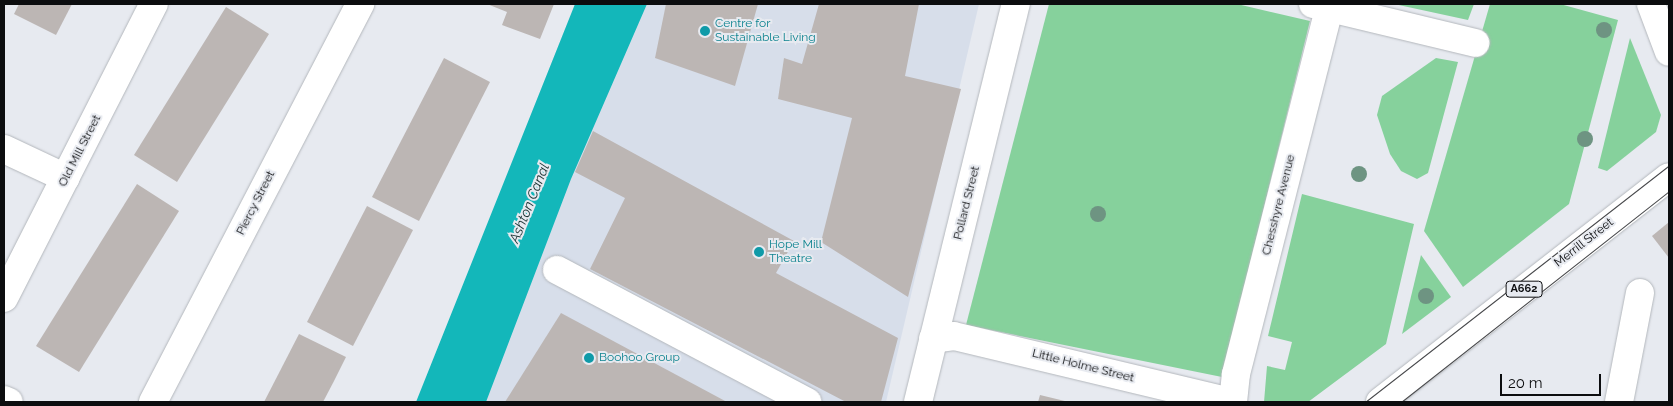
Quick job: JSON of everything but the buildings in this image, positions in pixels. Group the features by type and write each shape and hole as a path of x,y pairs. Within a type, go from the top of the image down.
{"street":[{"name":"Old Mill Street","path":"4,298 154,4"},
{"name":"Piercy Street","path":"153,402 360,4"},
{"name":"Pollard Street","path":"918,402 1016,4"},
{"path":"1651,4 1669,52"},
{"path":"1320,6 1475,43"},
{"name":"Chesshyre Avenue","path":"1232,402 1236,374 1320,6"},
{"path":"4,149 66,178"},
{"name":"Merrill Street","path":"1380,402 1669,177"},
{"path":"557,270 807,402"},
{"path":"1619,402 1640,293"},
{"name":"Little Holme Street","path":"933,340 954,336 1232,402"},
{"path":"4,400 9,402"}],"shaded area":[{"path":"639,4 979,4 886,402 483,402"}],"green space":[{"path":"1049,4 1237,4 1310,21 1222,377 966,325"},
{"path":"1394,4 1474,4 1468,20"},
{"path":"1490,4 1560,4 1618,20 1569,204 1463,287 1424,231"},
{"path":"1630,38 1661,115 1656,132 1607,171 1598,168"},
{"path":"1436,58 1458,62 1428,173 1417,179 1401,171 1390,154 1377,115 1382,96"},
{"path":"1302,194 1414,224 1386,344 1308,402 1264,402 1267,366 1285,370 1292,342 1268,336"},
{"path":"1421,255 1451,297 1402,334"}],"water":[{"name":"Ashton Canal","path":"575,4 647,4 571,179 486,402 416,402"}],"tram line":[{"path":"1365,402 1669,165"},
{"path":"1401,402 1669,191"}],"place":[{"name":"Centre for Sustainable Living","path":"705,31"},
{"name":"Hope Mill Theatre","path":"759,252"},
{"name":"Boohoo Group","path":"589,358"}]}
